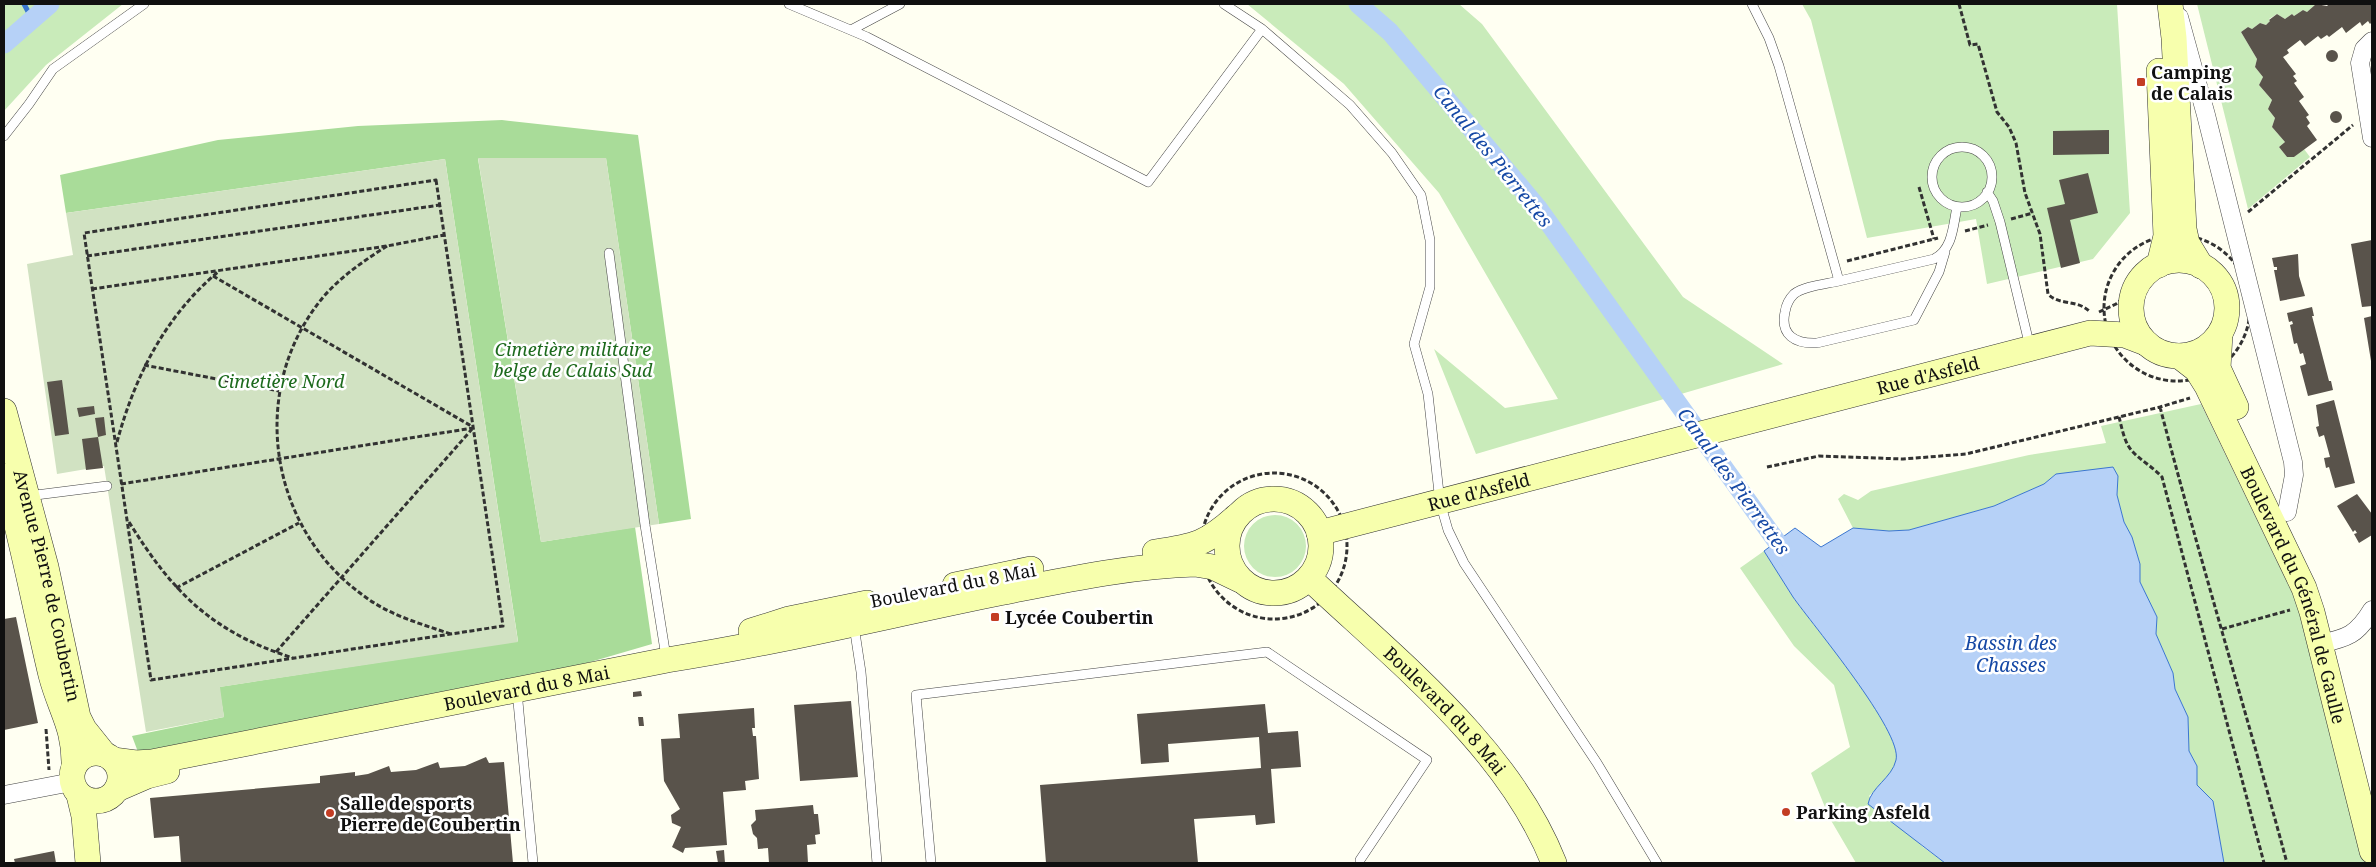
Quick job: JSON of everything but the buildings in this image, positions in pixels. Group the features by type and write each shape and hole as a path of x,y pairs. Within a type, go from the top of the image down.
{"street":[{"name":"Boulevard du Général de Gaulle","path":"2155,4 2170,110"},
{"name":"Boulevard du Général de Gaulle","path":"2159,265 2175,235 2170,110 2172,4"},
{"name":"Boulevard du Général de Gaulle","path":"2172,4 2188,44 2293,462 2294,475 2287,512"},
{"path":"2372,41 2360,56 2372,138"},
{"path":"2170,110 2196,106 2206,115"},
{"name":"Boulevard du Général de Gaulle","path":"2175,235 2201,266"},
{"path":"2183,261 2201,266 2216,278 2225,296 2227,315 2220,334 2211,344 2199,352 2176,356 2158,352 2146,343 2132,320 2132,299 2143,277 2159,265 2183,261"},
{"name":"Rue d'Asfeld","path":"1319,533 2030,348 2099,326 2132,299"},
{"name":"Rue d'Asfeld","path":"2099,326 2146,343"},
{"name":"Boulevard du Général de Gaulle","path":"2198,382 2220,334"},
{"name":"Boulevard du Général de Gaulle","path":"2176,356 2191,365 2198,382 2292,561 2327,642 2372,797"},
{"name":"Boulevard du Général de Gaulle","path":"2198,382 2287,512 2313,568 2372,851"},
{"name":"Avenue Pierre de Coubertin","path":"4,411 51,675 72,732 75,781 84,816 88,863"},
{"name":"Avenue Pierre de Coubertin","path":"4,476 19,498 46,566 78,716 84,729 108,757"},
{"path":"1202,554 1256,591 1275,594 1294,590 1309,578 1320,557 1319,533 1305,511 1295,504 1283,500 1270,499 1246,508 1237,516 1230,527 1226,546 1230,564 1240,580"},
{"name":"Boulevard du 8 Mai","path":"108,757 136,763 152,762 517,691 667,660 709,648 775,622 852,614 1033,569 1186,548 1202,554 1221,531 1237,516"},
{"name":"Boulevard du 8 Mai","path":"1309,578 1445,706 1478,741 1506,777 1529,813 1554,863"},
{"path":"2327,642 2353,634 2365,622 2372,610"},
{"name":"Boulevard du 8 Mai","path":"113,793 154,774 332,737 388,717"},
{"path":"75,781 87,755 108,757 120,776 97,837 94,863"},
{"path":"75,781 85,799 96,801 113,793"},
{"path":"4,795 75,781"}],"lane":[{"path":"4,136 53,69 144,4"},
{"path":"789,4 850,30 1148,182 1262,29"},
{"path":"850,30 900,4"},
{"path":"1224,4 1262,29 1350,105 1392,153 1421,195 1430,240 1430,287 1414,344 1428,394 1440,502 1448,530 1464,563 1597,762 1657,863"},
{"path":"1752,4 1769,38 1779,66 1839,281"},
{"path":"1964,148 1973,150 1984,158 1991,174 1987,192 1974,204 1957,207 1941,199 1932,183 1935,165 1946,152 1964,148"},
{"path":"1987,192 1993,200 2000,222 2030,348"},
{"path":"1945,252 1934,259 1800,291 1791,297 1785,309 1784,323 1787,334 1802,343 1817,343 1914,320 1939,272 1952,234 1957,207"},
{"path":"609,253 646,525 667,660"},
{"path":"19,498 107,486"},
{"path":"852,614 861,672 877,863"},
{"path":"931,863 916,695 1267,652 1427,760 1360,860 1360,863"},
{"path":"517,691 533,863"}],"path":[{"path":"1959,4 1970,45 1978,44 1997,112 2009,127 2016,143 2025,193 2042,241 2048,294 2056,300 2074,302 2084,306 2127,361 2140,371 2155,378 2171,381 2198,382"},
{"path":"2234,224 2368,113"},
{"path":"436,180 440,205 503,626 151,680 84,233 436,180"},
{"path":"1919,187 1934,239"},
{"path":"87,256 440,205"},
{"path":"1834,264 2032,213"},
{"path":"92,289 387,246 444,235"},
{"path":"1767,467 1818,456 1903,459 1966,454 2160,408 2234,354 2248,326 2250,306 2246,285 2237,266 2223,251 2205,240 2175,235 2155,238 2136,247 2115,270 2104,300 2099,326"},
{"path":"387,246 346,274 325,295 302,328 288,359 279,391 276,425 278,459 288,496 299,524 315,549 340,578 364,597 391,613 452,634"},
{"path":"116,445 127,404 144,366 163,333 186,303 220,270"},
{"path":"213,276 473,428"},
{"path":"2176,356 2198,382"},
{"path":"144,366 279,391"},
{"path":"2160,408 2186,508 2287,863"},
{"path":"2119,417 2126,440 2132,451 2152,466 2162,477 2264,863"},
{"path":"107,486 473,428"},
{"path":"276,652 473,428"},
{"path":"1269,473 1299,478 1313,484 1335,506 1344,526 1347,552 1344,568 1337,583 1328,596 1315,606 1301,614 1286,618 1269,619 1253,616 1238,610 1225,601 1215,589 1202,554 1208,515 1216,502 1227,490 1240,482 1269,473"},
{"path":"127,520 150,556 176,588 206,614 231,631 276,652 294,658"},
{"path":"176,588 299,524"},
{"path":"2222,630 2293,609 2289,600"}],"green space":[{"path":"4,4 123,4 46,65 4,111"},
{"path":"1247,4 1459,4 1482,24 1683,297 1783,364 1476,454 1434,349 1505,408 1558,399 1439,193 1344,84"},
{"path":"1802,4 2117,4 2130,213 2093,259 1987,284 1976,219 1867,238 1811,20"},
{"path":"2197,4 2316,4 2307,12 2303,10 2285,19 2277,14 2269,19 2270,21 2266,25 2260,23 2252,29 2248,27 2241,32 2257,59 2255,67 2263,77 2259,85 2272,100 2268,109 2275,118 2272,127 2285,142 2279,147 2287,157 2294,157 2304,149 2310,157 2248,209"},
{"path":"502,120 638,135 691,519 659,524 606,158 478,159 541,542 635,527 652,644 556,672 138,752 132,736 224,717 219,687 518,641 445,159 66,213 60,175 218,140 358,126"},
{"name":"Cimetière militaire belge de Calais Sud","path":"478,158 606,158 659,524 541,542"},
{"name":"Cimetière Nord","path":"445,159 518,642 220,687 224,717 146,732 104,466 57,474 27,264 73,255 66,213"},
{"path":"2201,404 2300,609 2365,863 2224,863 2213,801 2197,785 2197,766 2189,751 2188,717 2175,689 2173,673 2156,634 2157,617 2140,582 2140,564 2132,537 2124,522 2117,495 2118,476 2056,474 2044,484 1994,506 1909,530 1889,531 1853,528 1838,499 1844,494 1858,500 1871,491 2029,455 2106,443 2101,426"},
{"path":"1275,515 1287,517 1297,524 1304,534 1306,546 1304,558 1297,568 1287,575 1275,577 1263,575 1253,568 1246,558 1244,546 1246,534 1253,524 1263,517"},
{"path":"1764,551 1793,597 1872,703 1895,746 1897,760 1893,770 1886,780 1869,796 1923,847 1945,863 1856,863 1829,817 1811,773 1850,747 1834,685 1794,646 1740,568"}],"water":[{"name":"Bassin des Chasses","path":"2113,467 2118,476 2117,495 2124,522 2132,537 2140,564 2140,582 2157,617 2156,634 2173,673 2175,689 2188,717 2189,751 2197,766 2197,785 2213,801 2224,863 1945,863 1868,804 1873,792 1894,766 1896,760 1894,746 1886,727 1871,703 1793,597 1764,551 1795,528 1821,547 1853,528 1889,531 1909,530 1994,506 2044,484 2056,474"}],"waterway":[{"path":"24,4 32,19"},
{"name":"Canal des Pierrettes","path":"4,44 50,4"},
{"name":"Canal des Pierrettes","path":"1358,4 1390,32 1538,208 1792,563"}],"place":[{"name":"Camping de Calais","path":"2141,82"},
{"name":"Lycée Coubertin","path":"995,617"},
{"name":"Parking Asfeld","path":"1786,812"},
{"name":"Salle de sports Pierre de Coubertin","path":"330,813"}]}
